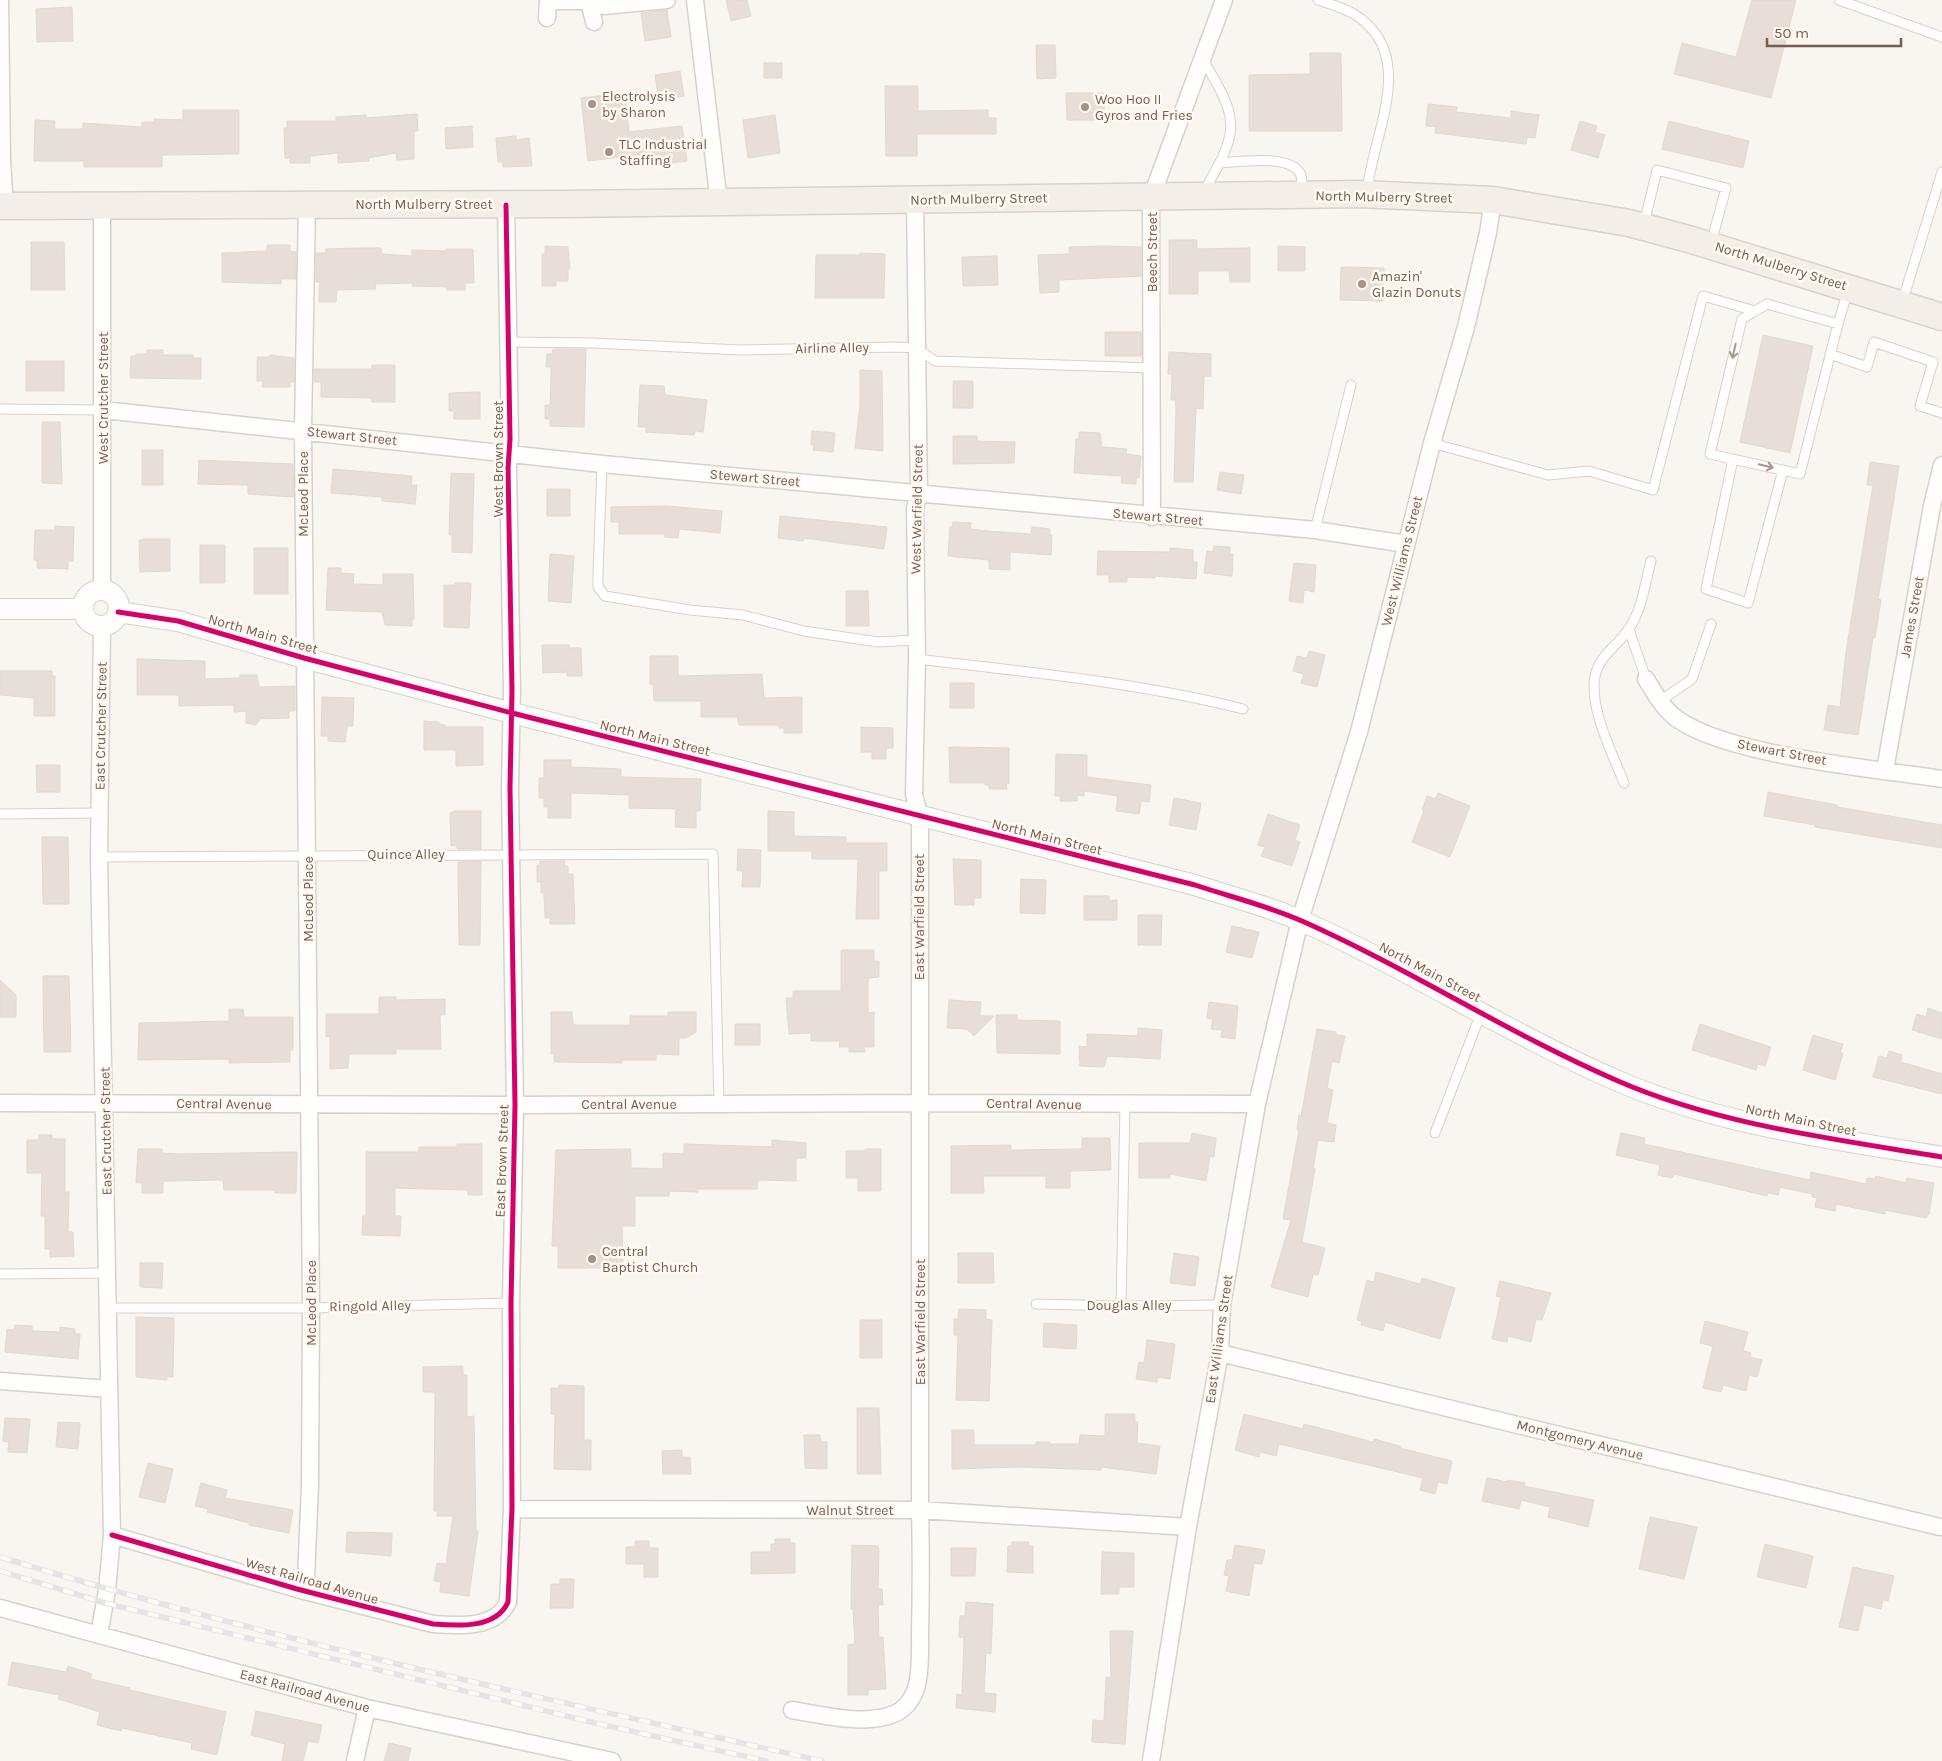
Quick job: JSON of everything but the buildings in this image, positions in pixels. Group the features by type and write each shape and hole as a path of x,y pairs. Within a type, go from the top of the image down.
{"main road":[{"name":"North Mulberry Street","path":"2,206 719,203 1302,195 1366,195 1493,200 1567,211 1643,227 1849,286 1942,317"}],"street":[{"path":"0,0 2,206"},
{"path":"547,18 548,1 589,1 604,6 668,0"},
{"path":"695,0 719,203"},
{"name":"Beech Street","path":"1152,516 1151,198 1224,0"},
{"path":"589,1 594,22"},
{"name":"West Warfield Street","path":"915,200 919,494 915,508 917,659 914,795 920,817"},
{"name":"West Williams Street","path":"1300,920 1359,732 1432,443 1466,327 1488,233 1493,200"},
{"name":"McLeod Place","path":"297,1589 306,1580 310,1484 310,1105 303,430 307,204"},
{"name":"West Brown Street","path":"506,204 512,713"},
{"name":"West Crutcher Street","path":"102,205 104,410 102,590"},
{"name":"Stewart Street","path":"104,410 303,430 602,464 1314,530 1406,544"},
{"name":"James Street","path":"1885,770 1927,534 1942,465"},
{"path":"102,590 113,595 119,606 113,622 102,626 91,623 83,609 88,595 102,590"},
{"path":"0,609 83,609"},
{"name":"North Main Street","path":"118,612 178,621 304,658 512,713 1195,885 1300,920 1392,964 1481,1012 1618,1081 1691,1107 1783,1129 1942,1157"},
{"name":"East Crutcher Street","path":"99,1635 107,1590 112,1535 109,1273 99,857 102,626"},
{"name":"Stewart Street","path":"1646,679 1670,713 1684,723 1741,745 1785,755 1942,779"},
{"name":"East Brown Street","path":"505,1608 508,1602 512,1509 511,1303 515,1105 511,854 512,713"},
{"name":"East Warfield Street","path":"792,1710 846,1718 875,1719 895,1714 904,1707 912,1697 917,1686 922,1584 920,1510 920,817"},
{"name":"East Williams Street","path":"1151,1761 1188,1527 1220,1352 1222,1305 1258,1104 1300,920"},
{"name":"Central Avenue","path":"0,1103 105,1102 310,1105 919,1102 1258,1104"},
{"name":"Montgomery Avenue","path":"1220,1352 1940,1527"},
{"path":"0,1381 109,1389"},
{"name":"Walnut Street","path":"512,1509 920,1510 1188,1527"},
{"name":"West Railroad Avenue","path":"112,1535 297,1589 433,1624 453,1625 487,1621 505,1608"},
{"name":"East Railroad Avenue","path":"0,1608 367,1708 612,1761"},
{"path":"355,1761 367,1708"}],"lane":[{"path":"1318,0 1355,14 1381,40 1388,54 1385,113 1369,171 1366,195"},
{"path":"1839,0 1942,37"},
{"path":"1200,197 1220,163 1231,135 1230,110 1202,58"},
{"path":"1220,163 1278,161 1292,164 1302,178 1302,195"},
{"path":"1643,227 1657,170 1726,188 1711,245"},
{"path":"1901,304 1942,172"},
{"path":"1838,324 1767,304 1742,319 1710,454 1800,474 1849,286"},
{"path":"1432,443 1548,475 1589,471 1653,490 1703,296 1755,310"},
{"name":"Airline Alley","path":"508,342 583,343 740,350 916,348"},
{"path":"1830,354 1867,367 1874,342 1933,362 1920,406 1942,413"},
{"path":"916,348 935,361 1152,368"},
{"path":"1314,530 1351,385"},
{"path":"0,409 104,410"},
{"path":"1733,459 1706,589 1748,603 1783,470"},
{"path":"602,464 598,587 605,596 690,610 742,615 804,631 878,642 916,640"},
{"path":"1624,783 1597,711 1595,687 1597,669 1610,648 1629,630 1641,601 1651,561"},
{"path":"1660,701 1692,679 1711,624"},
{"path":"1629,630 1646,679"},
{"path":"917,659 1095,680 1204,699 1243,709"},
{"path":"0,814 100,813"},
{"name":"Quince Alley","path":"99,857 713,854 719,1104"},
{"path":"1435,1133 1481,1012"},
{"path":"1121,1306 1125,1104"},
{"path":"0,1274 109,1273"},
{"name":"Ringold Alley","path":"109,1308 311,1308 511,1303"},
{"name":"Douglas Alley","path":"1036,1304 1121,1306 1222,1305"}],"railway":[{"path":"0,1557 102,1587 306,1642 822,1761"},
{"path":"0,1571 105,1603 595,1723 766,1761"}],"cycle path":[{"path":"112,1535 297,1589 433,1624 475,1624 495,1617 508,1602 512,1509 511,1303 515,1105 510,788 512,690 506,205"},
{"path":"118,612 178,621 304,658 512,713 1195,885 1263,906 1302,921 1382,960 1578,1063 1656,1096 1736,1120 1777,1129 1942,1157"}],"place":[{"name":"Electrolysis by Sharon","path":"592,104"},
{"name":"Woo Hoo II Gyros and Fries","path":"1085,107"},
{"name":"TLC Industrial Staffing","path":"609,152"},
{"name":"Amazin' Glazin Donuts","path":"1362,284"},
{"name":"Central Baptist Church","path":"592,1259"}]}
